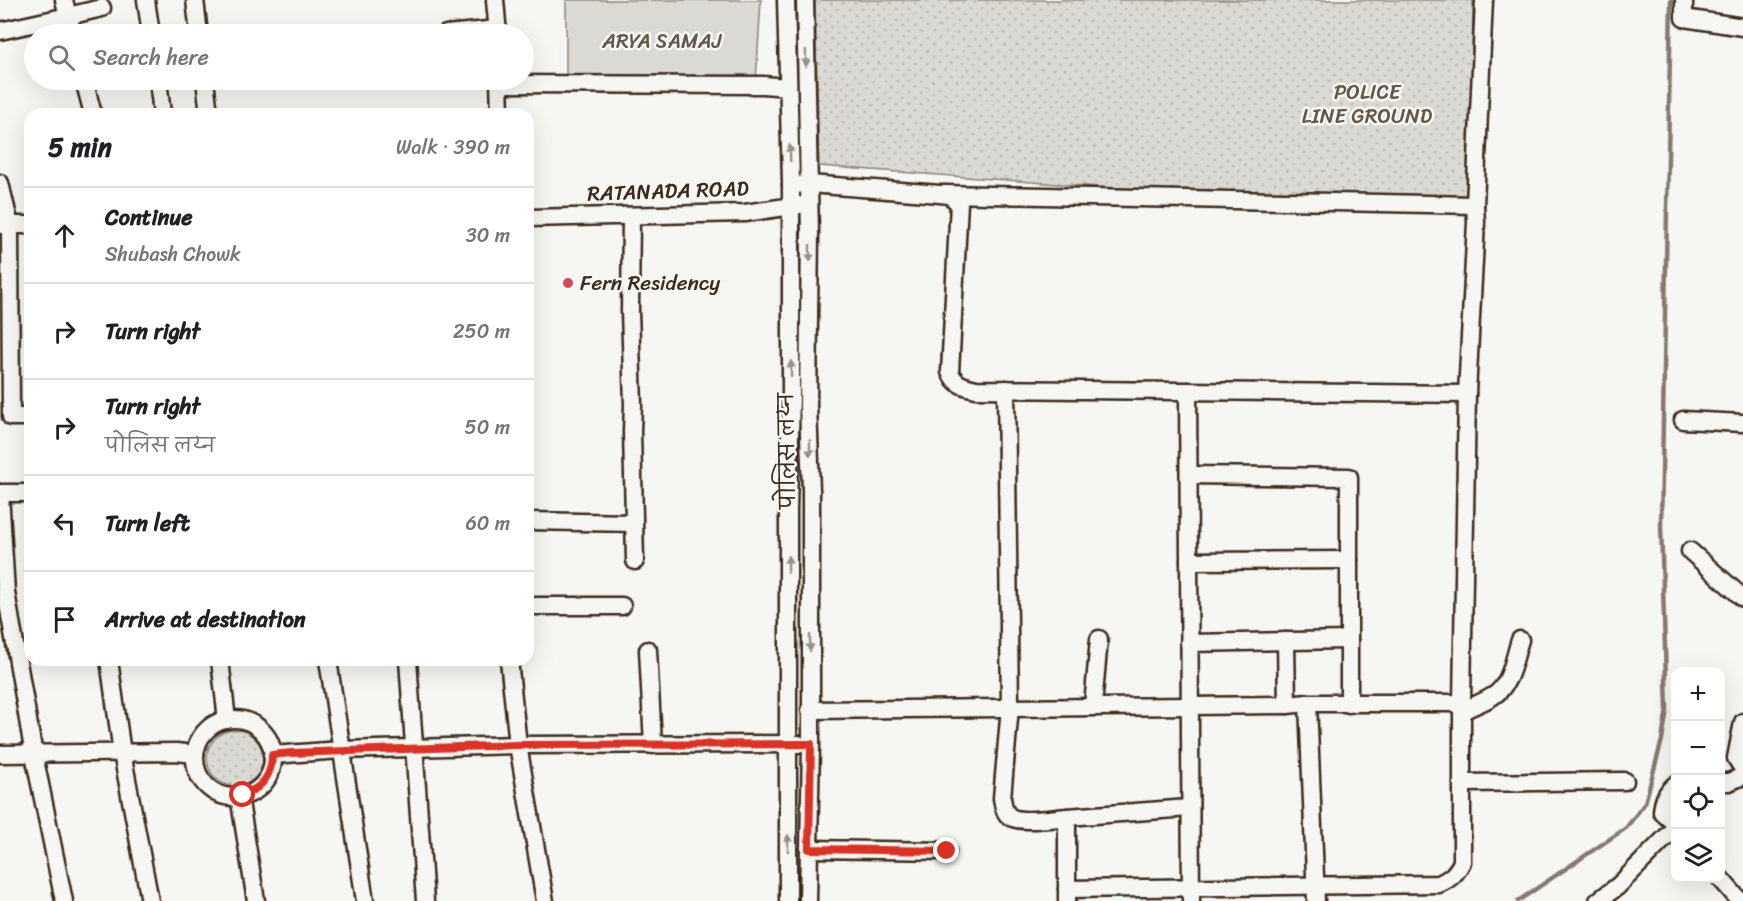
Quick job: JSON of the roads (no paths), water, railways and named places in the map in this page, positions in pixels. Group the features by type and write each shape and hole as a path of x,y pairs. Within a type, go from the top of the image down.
{"street":[{"path":"146,0 150,24"},
{"path":"195,0 199,24"},
{"path":"495,0 497,24"},
{"path":"786,0 791,185 788,901"},
{"name":"पोलिस लय्न","path":"805,0 809,184 811,744 808,901"},
{"path":"1067,817 1067,895 1316,894 1439,884 1451,878 1458,871 1462,862 1467,394 1484,0"},
{"path":"1684,0 1684,18 1743,27"},
{"path":"66,8 70,24"},
{"path":"0,31 66,8 102,8"},
{"path":"534,82 788,87"},
{"path":"87,90 91,108"},
{"path":"159,90 161,108"},
{"path":"206,90 207,108"},
{"path":"499,90 500,108"},
{"path":"0,183 5,225 11,417 24,417"},
{"path":"791,185 809,184 940,194 949,195 959,203 950,372 954,381 961,386 976,389 1467,394"},
{"path":"940,194 1475,205"},
{"name":"RATANADA ROAD","path":"534,218 745,213 809,204"},
{"path":"631,216 630,311 635,561"},
{"path":"5,225 24,225"},
{"path":"1006,389 1010,707 1002,798 1004,809 1009,816 1018,820 1190,808"},
{"path":"1188,391 1191,894"},
{"path":"1683,420 1743,423"},
{"path":"1189,475 1349,477 1349,704"},
{"path":"24,493 0,493 6,592 34,754 64,901"},
{"path":"534,521 633,523"},
{"path":"1690,551 1743,598"},
{"path":"1189,561 1349,560"},
{"path":"534,606 622,606"},
{"path":"1093,706 1099,639"},
{"path":"1189,643 1349,640"},
{"path":"810,710 1308,703 1462,707 1494,696 1503,686 1508,679 1520,640"},
{"path":"1286,641 1287,705"},
{"path":"648,650 653,745"},
{"path":"110,666 122,753 150,901"},
{"path":"221,666 227,720"},
{"path":"329,666 365,901"},
{"path":"408,666 425,901"},
{"path":"510,666 518,745 545,901"},
{"path":"1308,703 1316,894"},
{"path":"232,718 253,724 267,736 272,748 272,767 265,781 255,791 230,796 216,792 201,779 196,767 195,754 203,734 214,723 232,718"},
{"path":"1743,722 1736,758 1743,769"},
{"path":"272,755 341,750 518,745 811,744"},
{"path":"0,754 195,754"},
{"path":"1725,782 1743,776"},
{"path":"1462,783 1625,782"},
{"path":"1671,788 1663,801 1662,812 1671,821"},
{"path":"238,796 256,901"},
{"path":"1598,901 1618,886 1673,829"},
{"path":"809,849 947,851"},
{"path":"1724,883 1740,901"}],"waterway":[{"path":"1518,901 1626,828 1645,803 1662,740 1667,709 1661,526 1671,0"}],"place":[{"name":"Fern Residency","path":"568,283"}],"park label":[{"name":"ARYA SAMAJ","path":"662,41"},
{"name":"POLICE LINE GROUND","path":"1367,104"}]}
